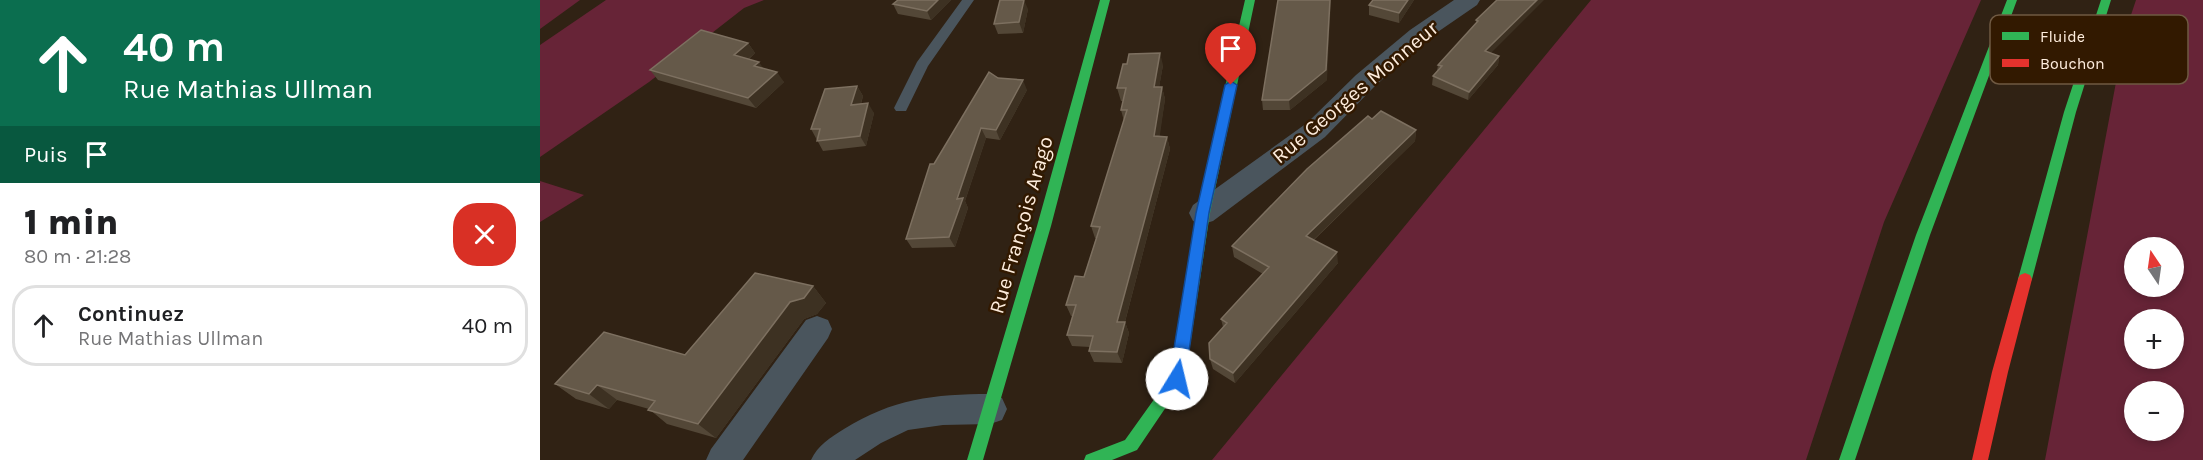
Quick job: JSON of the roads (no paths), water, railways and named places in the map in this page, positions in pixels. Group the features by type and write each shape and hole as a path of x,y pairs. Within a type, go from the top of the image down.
{"main road":[{"name":"Rue François Arago","path":"975,460 1044,226 1105,0"},
{"path":"1092,460 1131,445 1177,379 1203,213 1250,0"},
{"path":"2006,15 2012,0"},
{"path":"2100,15 2106,0"},
{"path":"1847,460 1923,235 1990,58"},
{"path":"1980,460 1994,395 2078,84"}],"street":[{"name":"Rue Georges Monneur","path":"1203,213 1316,129 1418,35 1469,0"},
{"path":"723,460 817,329"},
{"path":"828,460 848,445 898,419 945,410 990,409"}],"lane":[{"path":"901,108 922,65 968,0"}]}
